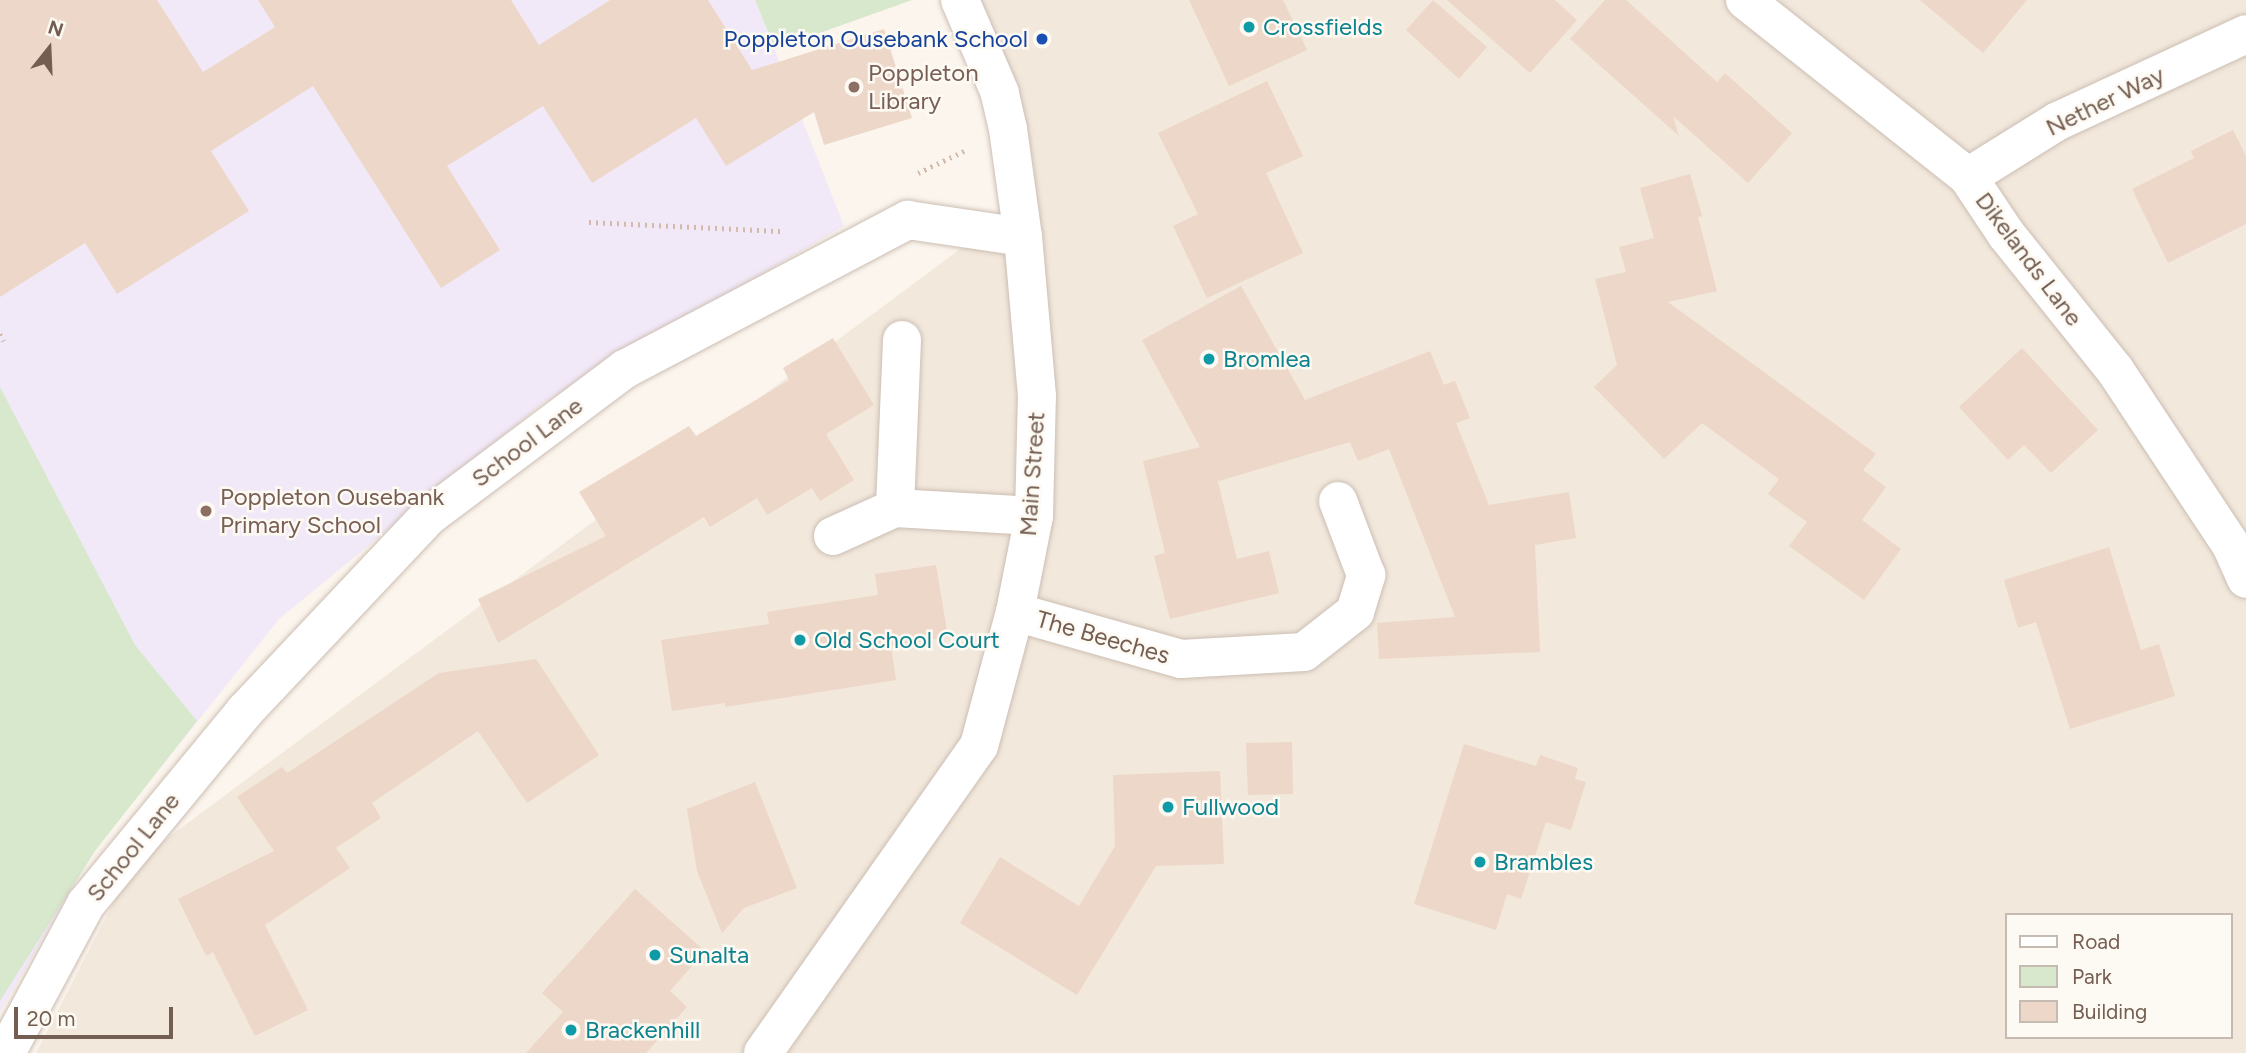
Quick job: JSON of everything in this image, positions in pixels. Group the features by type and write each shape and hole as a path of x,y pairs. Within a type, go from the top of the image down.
{"street":[{"name":"Main Street","path":"763,1053 979,746 1015,612 1034,516 1037,396 1023,237 1008,129 1000,93 960,0"},
{"name":"Dikelands Lane","path":"1745,0 1968,177 2006,234 2115,370 2238,542 2246,579"},
{"name":"Nether Way","path":"1968,177 2058,121 2246,34"},
{"name":"School Lane","path":"6,1053 86,904 245,711 429,516 625,369 908,220 1023,237"},
{"path":"895,508 902,340"},
{"name":"The Beeches","path":"1015,612 1181,659 1304,652 1355,612 1366,575 1338,501"},
{"path":"833,536 895,508 1034,516"}],"path":[{"path":"911,176 1008,129"},
{"path":"589,222 787,231"},
{"path":"0,334 4,341"}],"shaded area":[{"name":"Poppleton Ousebank Primary School","path":"0,0 755,0 844,226 544,402 279,619 95,850 0,1012"},
{"path":"961,0 2246,0 2246,1053 36,1053 134,863 1037,192"}],"green space":[{"path":"755,0 912,0 775,49"},
{"path":"0,387 135,645 197,721 95,851 0,1001"}],"building":[{"path":"0,0 157,0 203,72 275,27 258,0 511,0 539,45 610,0 708,0 752,70 884,29 912,118 824,145 814,112 726,166 696,118 592,183 543,106 447,166 500,250 441,288 313,86 211,151 249,211 117,294 85,243 0,297"},
{"name":"Crossfields","path":"1189,0 1283,0 1307,50 1229,86"},
{"path":"1433,0 1487,47 1459,79 1406,30"},
{"path":"1447,0 1555,0 1577,20 1530,73"},
{"path":"1605,0 1626,0 1717,82 1725,73 1792,133 1748,183 1673,116 1679,136 1570,39"},
{"path":"1920,0 2027,0 1983,53"},
{"path":"1267,81 1303,156 1266,173 1303,253 1207,298 1173,226 1198,214 1158,133"},
{"path":"2233,130 2246,156 2246,224 2168,263 2132,189 2194,158 2191,151"},
{"path":"1690,174 1702,216 1698,217 1717,291 1668,302 1876,454 1863,470 1886,487 1862,520 1901,549 1864,600 1789,546 1807,522 1768,494 1779,479 1702,423 1664,459 1594,387 1617,365 1595,279 1626,272 1619,247 1654,238 1640,188"},
{"path":"1241,286 1305,400 1430,351 1444,385 1455,381 1470,418 1456,423 1489,505 1569,492 1576,538 1535,545 1540,652 1379,659 1377,623 1455,617 1389,449 1358,461 1350,442 1219,481 1217,478 1237,559 1269,551 1279,593 1170,619 1154,556 1165,553 1143,461 1200,447 1142,340"},
{"path":"833,338 874,405 826,434 854,480 820,501 812,488 767,515 757,498 710,527 704,517 498,643 478,599 606,536 579,492 689,426 696,436 789,380 783,368"},
{"path":"2022,348 2098,430 2051,473 2024,445 2008,460 1959,407"},
{"path":"2109,547 2141,650 2159,644 2175,696 2070,729 2036,622 2018,628 2004,580"},
{"name":"Old School Court","path":"936,565 948,637 891,646 896,680 725,707 725,703 672,711 661,640 769,624 767,612 878,595 875,574"},
{"path":"536,659 599,755 527,803 478,731 372,803 381,818 336,848 350,868 265,925 308,1010 255,1036 213,952 206,956 178,899 274,851 237,797 282,767 287,773 439,673"},
{"path":"1292,742 1293,794 1248,795 1246,743"},
{"name":"Brambles","path":"1464,744 1536,766 1540,755 1578,768 1575,779 1586,782 1571,830 1546,822 1521,899 1507,894 1496,930 1414,904"},
{"path":"1220,771 1224,864 1156,866 1077,995 960,923 1000,857 1079,906 1115,846 1113,775"},
{"path":"755,782 797,888 744,908 722,933 697,871 687,809"},
{"path":"635,889 705,951 670,991 687,1007 646,1053 526,1053 563,1012 542,993"}],"place":[{"name":"Crossfields","path":"1249,27"},
{"name":"Poppleton Ousebank School","path":"1042,39"},
{"name":"Poppleton Library","path":"854,87"},
{"name":"Bromlea","path":"1209,359"},
{"name":"Poppleton Ousebank Primary School","path":"206,511"},
{"name":"Old School Court","path":"800,640"},
{"name":"Fullwood","path":"1168,807"},
{"name":"Brambles","path":"1480,862"},
{"name":"Sunalta","path":"655,955"},
{"name":"Brackenhill","path":"571,1030"}]}
